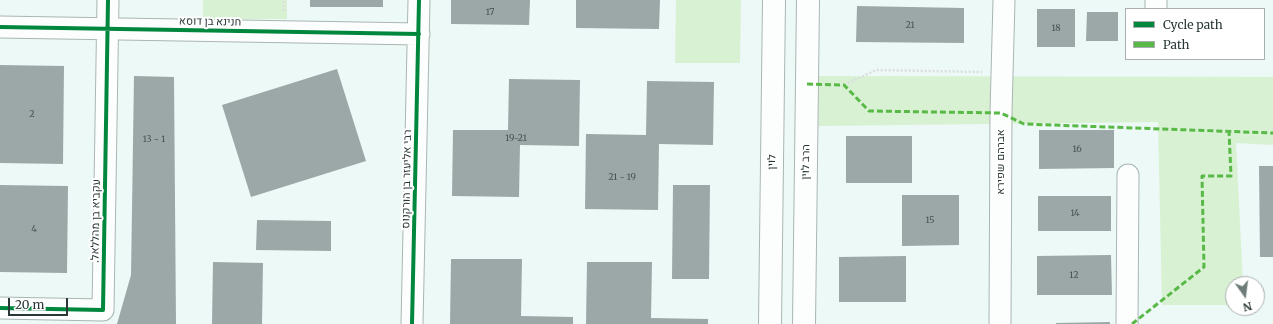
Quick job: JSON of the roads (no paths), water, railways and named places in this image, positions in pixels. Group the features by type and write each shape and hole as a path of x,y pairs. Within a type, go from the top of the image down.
{"main road":[{"name":"לוין","path":"770,324 774,0"},
{"name":"הרב לוין","path":"804,324 808,0"}],"street":[{"path":"108,0 108,29"},
{"name":"רבי אליעזר בן הורקנוס","path":"412,324 419,0"},
{"name":"אברהם שפירא","path":"1000,324 1004,0"},
{"name":"חנינא בן דוסא","path":"0,27 419,34"},
{"name":".עקביא בן מהללאל","path":"0,308 103,310 108,29"},
{"path":"1127,324 1128,175"}]}
